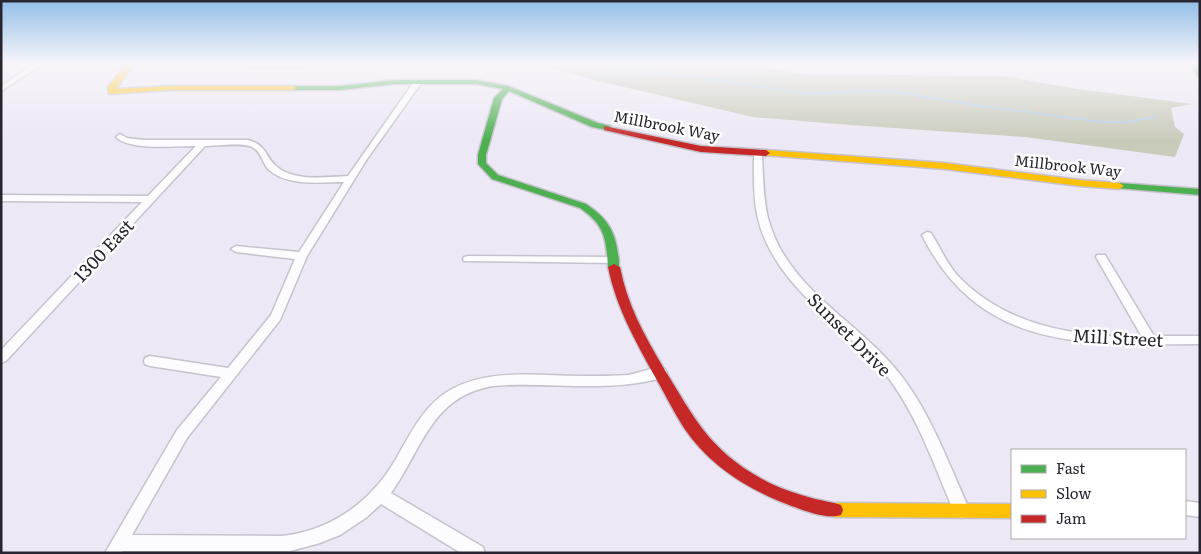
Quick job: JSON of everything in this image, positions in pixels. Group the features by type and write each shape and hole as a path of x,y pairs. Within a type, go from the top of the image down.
{"street":[{"name":"Millbrook Way","path":"111,89 112,92 158,89"},
{"path":"116,548 182,434 276,317 302,256 369,150 413,89"},
{"path":"507,89 498,98 482,155 482,164 495,177 568,200 595,213 610,231 613,260 627,312 660,373 701,440 731,468 770,490 796,501 836,510 1011,511"},
{"name":"Millbrook Way","path":"510,89 583,121 677,145 758,154 945,166 1080,183 1200,192"},
{"path":"120,137 125,140 144,142 254,144 262,148 270,166 283,174 304,178 350,180"},
{"name":"1300 East","path":"1,358 204,142"},
{"name":"Sunset Drive","path":"758,154 762,213 774,248 789,270 816,302 870,349 895,378 913,407 962,511"},
{"path":"1,198 152,199"},
{"name":"Mill Street","path":"926,235 947,268 962,286 1004,314 1038,328 1074,337 1102,340 1200,340"},
{"path":"236,249 302,256"},
{"path":"1101,257 1150,340"},
{"path":"468,259 613,260"},
{"path":"150,361 230,373"},
{"path":"116,548 290,543 310,538 353,518 380,495 392,479 420,426 444,402 472,386 508,380 634,380 660,373"},
{"path":"380,495 476,553"},
{"path":"1186,508 1200,510"}],"green space":[{"path":"632,89 1078,89 1193,104 1171,108 1175,127 1184,134 1175,157 1025,137 753,117"}],"waterway":[{"path":"775,89 809,94 868,91 897,92 974,105 1102,122 1127,122 1155,117"}],"traffic: fast":[{"path":"507,89 498,98 482,155 482,164 495,177 583,206 592,212 608,231 614,267"},
{"path":"510,89 595,125 607,128"},
{"path":"1119,186 1200,192"}],"traffic: slow":[{"path":"112,89 112,92 158,89"},
{"path":"766,153 945,166 1119,186"},
{"path":"835,510 1011,511"}],"traffic: jam":[{"path":"607,128 701,149 766,153"},
{"path":"614,267 621,295 638,334 686,418 710,449 724,462 758,485 795,500 835,510"}]}
